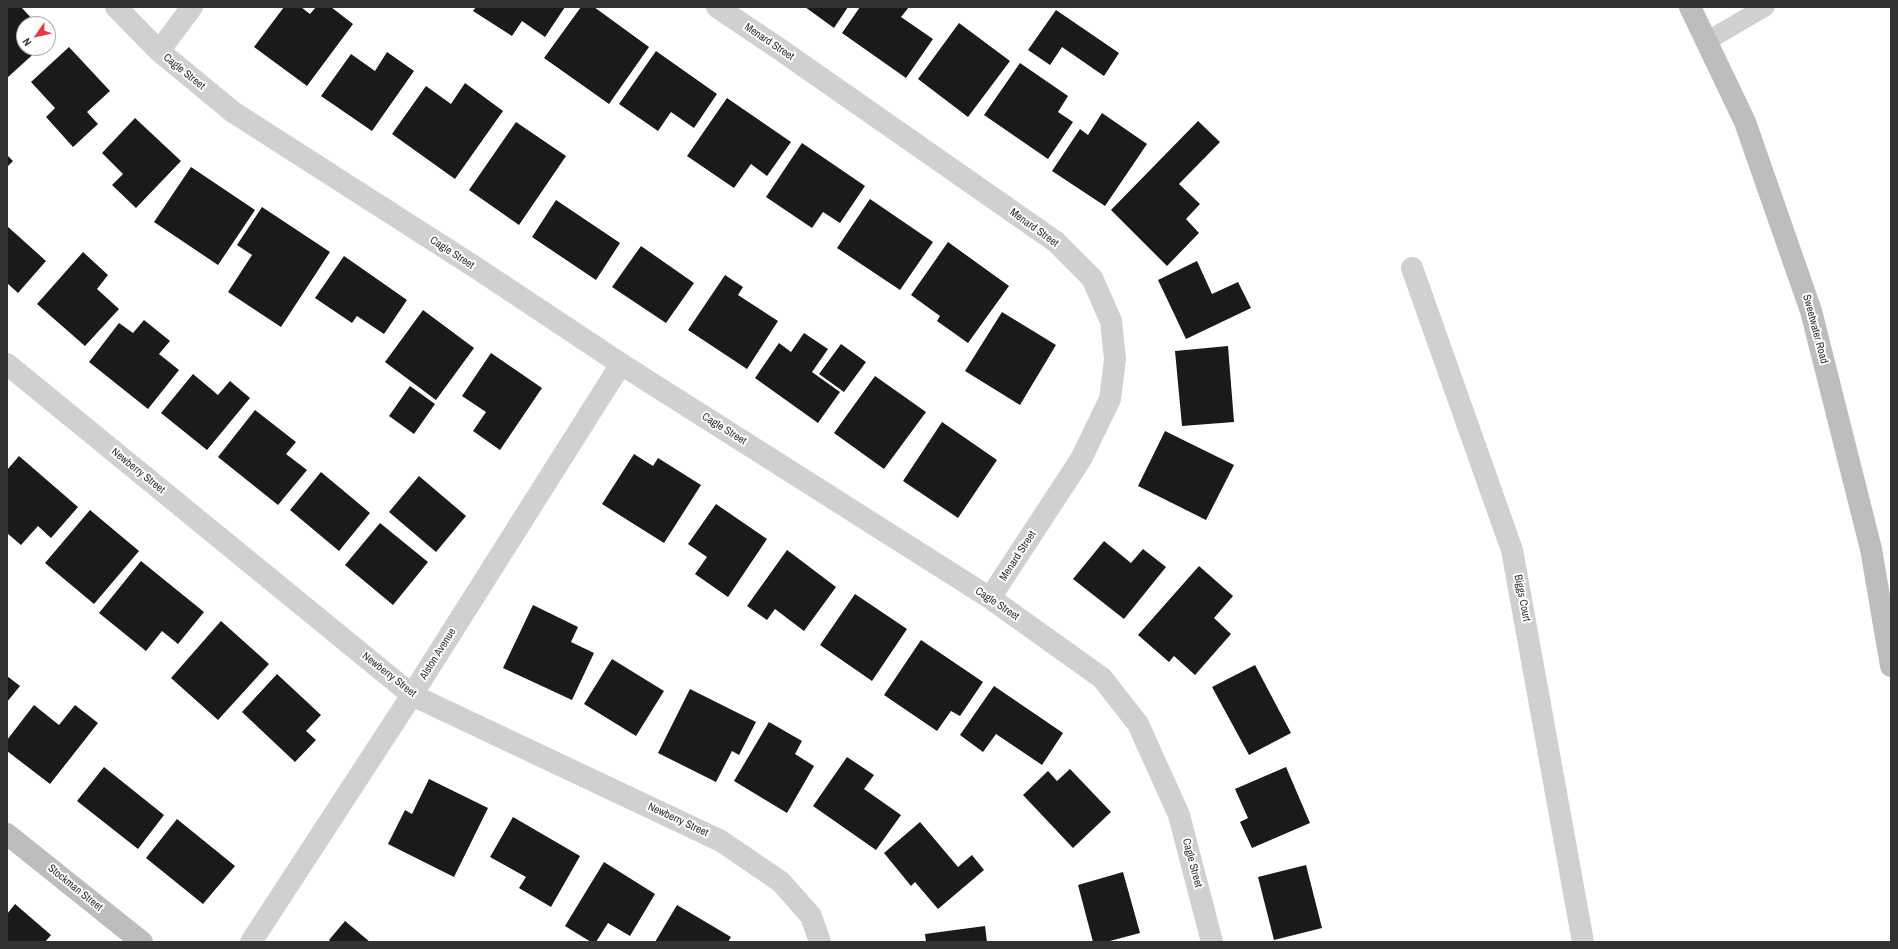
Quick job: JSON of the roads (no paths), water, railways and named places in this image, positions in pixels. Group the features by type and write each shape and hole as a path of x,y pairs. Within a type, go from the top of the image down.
{"main road":[{"name":"Sweetwater Road","path":"1690,7 1708,41 1745,122 1812,310 1871,550 1891,666"},
{"name":"Stockman Street","path":"7,834 142,942"}],"street":[{"name":"Cagle Street","path":"116,7 159,51 233,112 478,269 621,364 990,598 1102,678 1138,724 1179,815 1212,942"},
{"path":"159,51 192,7"},
{"name":"Menard Street","path":"717,7 1056,242 1092,278 1111,321 1115,358 1110,399 1081,459 990,598"},
{"name":"Biggs Court","path":"1412,268 1512,550 1583,942"},
{"name":"Newberry Street","path":"7,364 412,695 721,841 781,882 811,916 820,942"},
{"name":"Alston Avenue","path":"251,942 412,695 621,364"}],"lane":[{"path":"1708,41 1765,7"}]}
